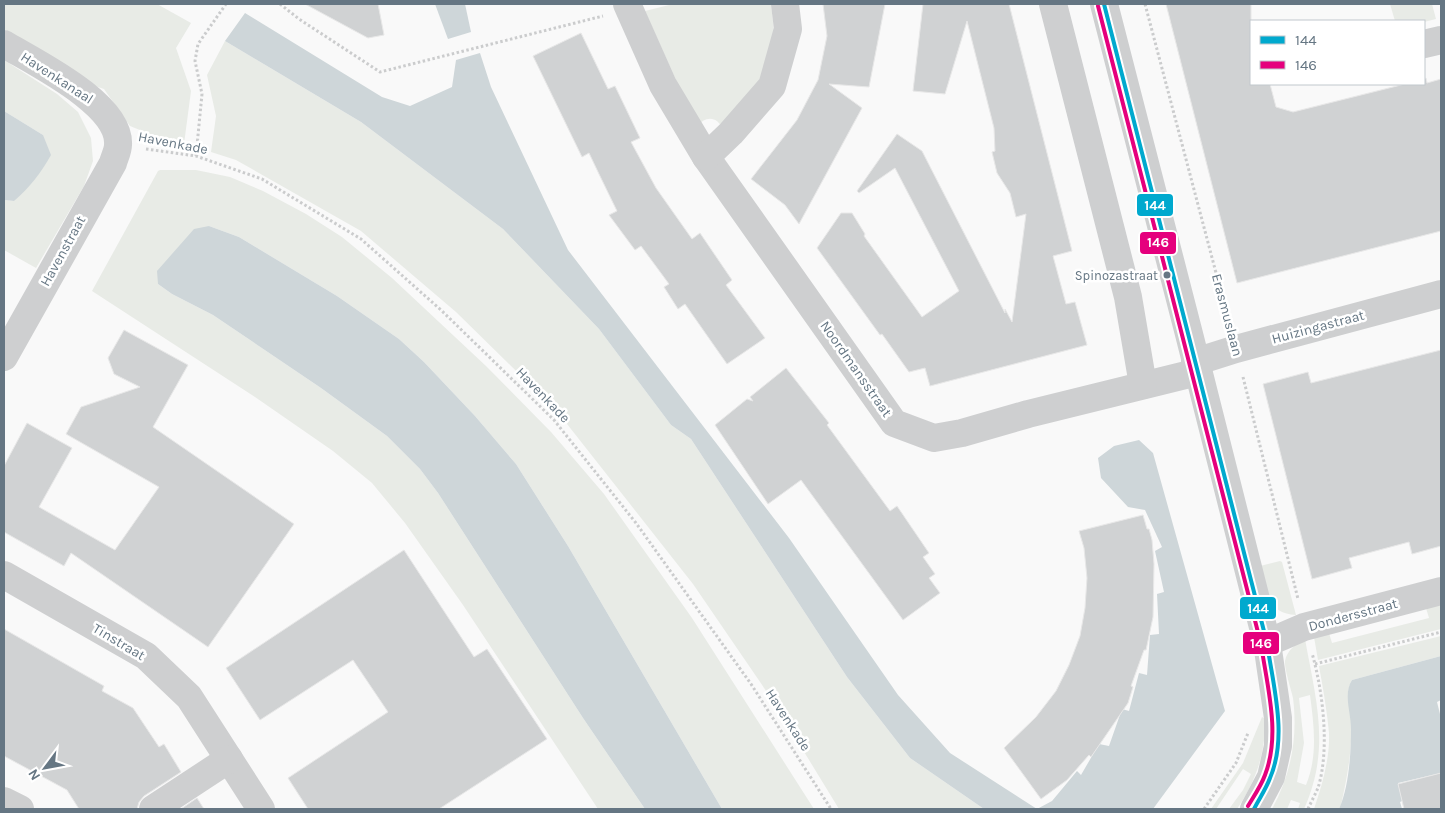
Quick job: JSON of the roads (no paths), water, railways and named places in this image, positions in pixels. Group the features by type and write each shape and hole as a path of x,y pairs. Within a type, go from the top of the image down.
{"street":[{"path":"706,157 731,134 772,86 788,29 784,4"},
{"path":"1053,4 1128,298 1143,385"},
{"path":"1104,4 1266,643 1278,718 1278,746 1271,777 1254,809"},
{"name":"Noordmansstraat","path":"627,7 662,85 706,157 894,423 934,438 962,433 1143,385 1196,367"},
{"path":"1425,44 1441,40"},
{"name":"Havenkanaal","path":"4,44 93,100 115,130 118,144"},
{"name":"Havenstraat","path":"4,357 113,164 118,144"},
{"name":"Huizingastraat","path":"1196,367 1236,349 1441,294"},
{"name":"Tinstraat","path":"4,575 146,656 189,697 261,809"},
{"name":"Dondersstraat","path":"1266,643 1304,627 1441,591"},
{"path":"153,809 229,759"},
{"path":"4,800 20,809"}],"place":[{"name":"Spinozastraat","path":"1167,275"}]}
